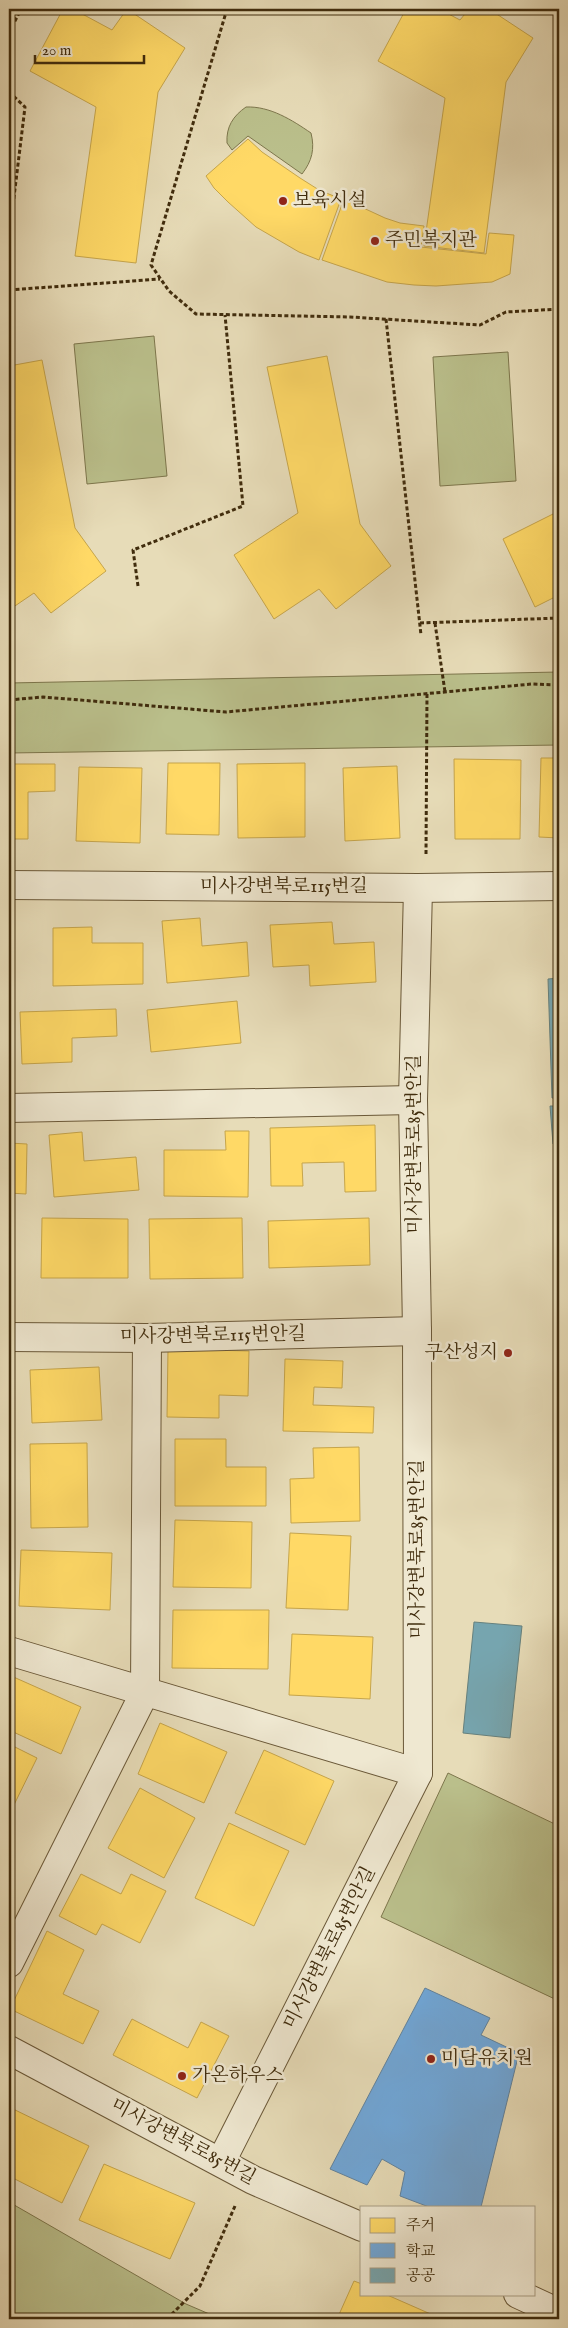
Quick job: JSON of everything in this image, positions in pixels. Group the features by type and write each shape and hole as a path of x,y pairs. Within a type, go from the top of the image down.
{"street":[{"name":"미사강변북로115번길","path":"9,885 418,888 559,886"},
{"name":"미사강변북로85번안길","path":"221,2162 418,1773 417,1331 412,1100 418,888"},
{"path":"9,1108 412,1100"},
{"name":"미사강변북로115번안길","path":"9,1337 147,1338 417,1331"},
{"path":"9,1963 145,1692 147,1338"},
{"path":"9,1651 418,1773"},
{"name":"미사강변북로85번길","path":"9,2050 253,2180 360,2226"},
{"path":"522,2296 559,2313"}],"path":[{"path":"9,33 21,9"},
{"path":"227,9 151,265 169,292 196,314 386,319 480,325 506,312 559,308"},
{"path":"9,92 25,107 9,238"},
{"path":"9,290 161,279"},
{"path":"138,586 133,550 243,506 224,315"},
{"path":"386,319 421,635"},
{"path":"420,623 559,618"},
{"path":"435,623 445,692"},
{"path":"9,700 43,697 226,712 532,684 559,685"},
{"path":"426,854 427,693"},
{"path":"167,2319 200,2286 237,2202"}],"green space":[{"path":"246,107 272,111 311,133 312,155 302,174 248,136 232,150 227,143 229,127 237,114"},
{"path":"154,336 167,476 87,484 74,344"},
{"path":"508,352 516,481 440,486 433,357"},
{"path":"559,672 559,745 9,753 9,683"},
{"path":"448,1773 559,1826 559,2001 381,1917"},
{"path":"9,2202 186,2304 221,2319 9,2319"}],"building: 주거":[{"path":"63,9 73,9 112,30 127,9 185,48 158,92 136,263 75,256 96,107 30,71"},
{"path":"406,9 439,9 460,20 469,9 489,9 533,38 506,82 484,253 424,246 445,98 378,61"},
{"name":"보육시설","path":"248,139 262,152 300,178 319,190 341,199 319,260 299,252 256,227 214,188 206,176"},
{"name":"주민복지관","path":"344,199 385,218 400,223 424,226 421,247 486,254 489,233 514,235 510,274 492,282 436,286 414,285 387,282 322,260"},
{"path":"327,356 360,524 391,566 336,609 319,589 274,619 234,555 298,513 267,367"},
{"path":"42,360 75,528 106,571 51,613 34,593 9,610 9,520 13,517 9,496 9,366"},
{"path":"559,511 559,595 535,607 503,539"},
{"path":"541,758 559,758 559,838 539,837"},
{"path":"454,759 521,760 520,839 455,839"},
{"path":"168,763 220,763 219,835 166,834"},
{"path":"305,763 305,837 238,838 237,764"},
{"path":"9,764 55,764 55,791 28,792 28,839 9,839"},
{"path":"397,766 400,838 345,841 343,768"},
{"path":"79,767 142,768 140,843 76,841"},
{"path":"200,918 202,946 247,942 249,976 167,983 162,921"},
{"path":"332,922 334,944 374,942 376,982 310,986 309,965 273,967 270,925"},
{"path":"92,927 92,943 143,943 143,984 53,986 53,928"},
{"path":"9,950 11,950 9,990"},
{"path":"237,1001 241,1043 151,1052 147,1010"},
{"path":"116,1009 117,1036 72,1038 72,1062 22,1064 20,1012"},
{"path":"375,1125 376,1191 345,1192 344,1162 302,1163 303,1186 271,1186 270,1128"},
{"path":"225,1131 249,1131 248,1197 164,1196 164,1150 226,1150"},
{"path":"82,1132 84,1161 136,1157 139,1190 54,1197 49,1135"},
{"path":"9,1143 27,1144 26,1194 9,1193"},
{"path":"42,1218 128,1219 128,1278 41,1278"},
{"path":"242,1218 243,1278 150,1279 149,1219"},
{"path":"369,1218 370,1265 269,1268 268,1221"},
{"path":"168,1349 249,1351 248,1396 219,1395 219,1418 167,1417"},
{"path":"285,1359 343,1361 342,1388 314,1387 313,1405 374,1407 373,1433 283,1431"},
{"path":"99,1367 102,1420 32,1423 30,1370"},
{"path":"175,1439 226,1439 226,1467 266,1467 266,1506 175,1506"},
{"path":"87,1443 88,1527 31,1528 30,1444"},
{"path":"359,1447 360,1521 291,1523 290,1479 314,1478 313,1448"},
{"path":"175,1520 252,1522 251,1588 173,1587"},
{"path":"290,1533 351,1536 348,1610 286,1608"},
{"path":"21,1550 112,1553 110,1610 19,1606"},
{"path":"173,1610 269,1610 268,1669 172,1668"},
{"path":"292,1634 373,1637 370,1699 289,1695"},
{"path":"9,1675 81,1707 61,1754 9,1730"},
{"path":"160,1723 227,1752 204,1803 138,1774"},
{"path":"9,1744 37,1758 10,1813 9,1812"},
{"path":"264,1750 334,1781 305,1845 235,1813"},
{"path":"140,1788 195,1818 164,1878 108,1848"},
{"path":"229,1823 289,1851 254,1926 195,1898"},
{"path":"81,1874 121,1894 131,1874 166,1891 140,1943 102,1924 96,1935 59,1916"},
{"path":"47,1931 84,1950 63,1994 99,2011 83,2044 10,2009"},
{"name":"가온하우스","path":"132,2019 188,2048 201,2022 229,2036 197,2098 113,2055"},
{"path":"9,2107 89,2146 62,2203 9,2176"},
{"path":"104,2164 195,2203 170,2259 79,2220"},
{"path":"354,2281 360,2283 360,2296 390,2296 442,2319 337,2319"}],"building: 학교":[{"name":"미담유치원","path":"425,1988 490,2018 481,2035 519,2053 481,2206 426,2206 400,2196 405,2172 382,2159 367,2185 330,2169"}],"building: 공공":[{"path":"559,978 559,1098 552,1098 548,979"},
{"path":"550,1106 559,1106 559,1144 553,1144"},
{"path":"474,1622 522,1626 510,1738 463,1733"}],"place":[{"name":"보육시설","path":"283,201"},
{"name":"주민복지관","path":"375,241"},
{"name":"구산성지","path":"508,1353"},
{"name":"미담유치원","path":"431,2059"},
{"name":"가온하우스","path":"182,2076"}]}
